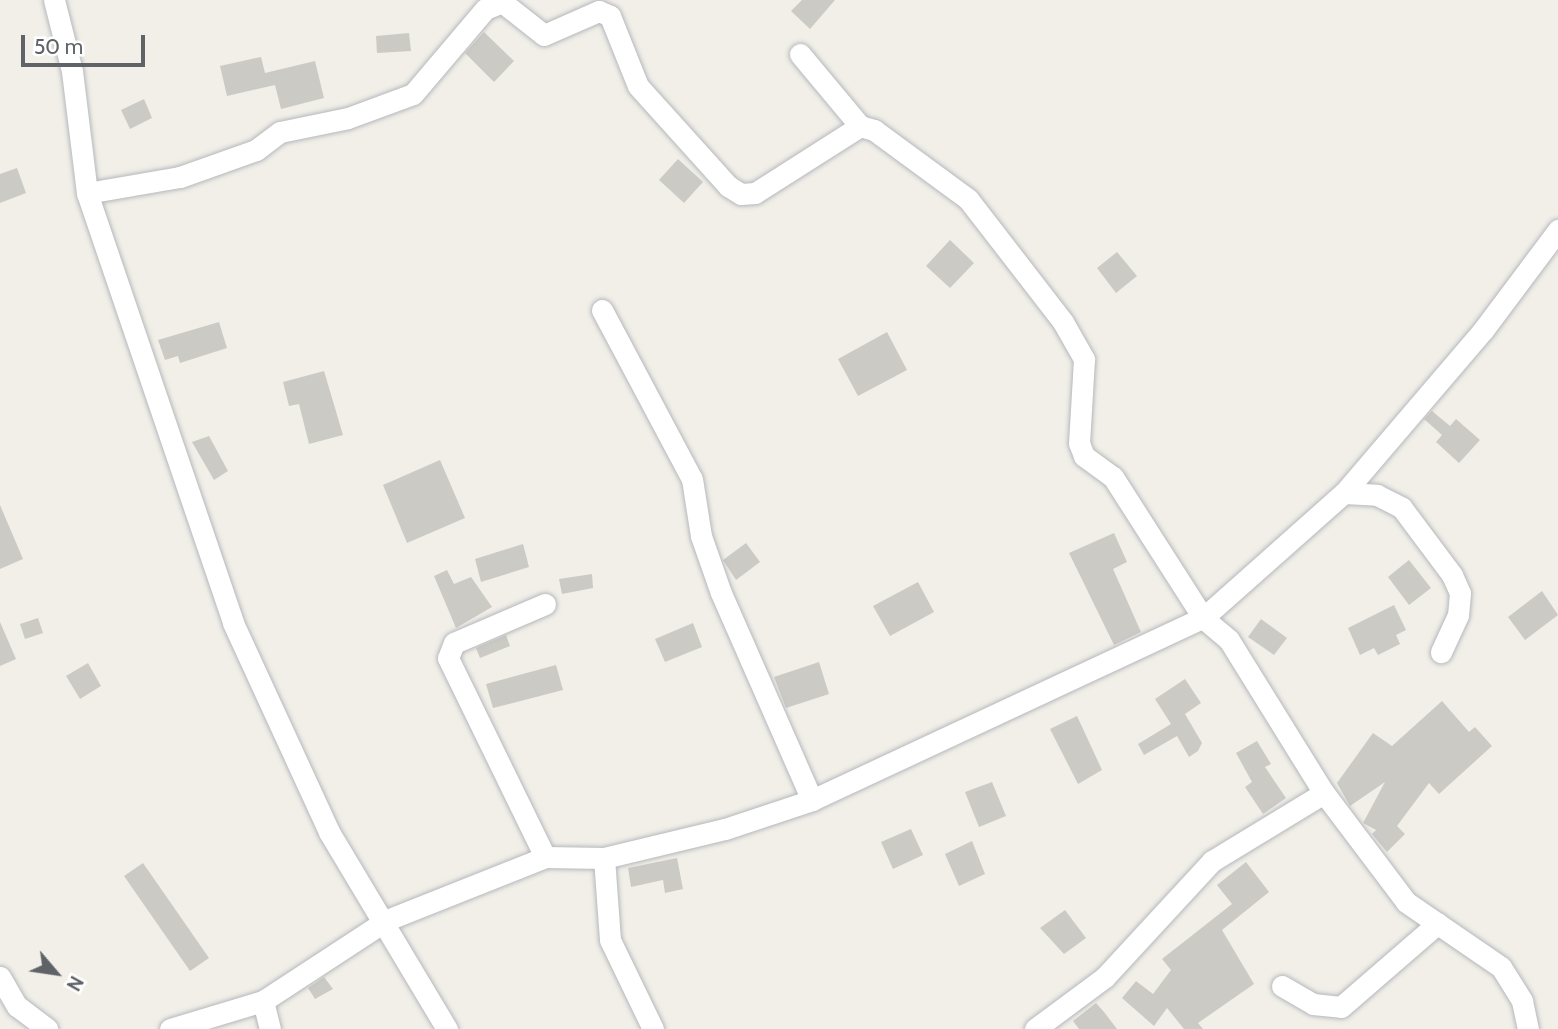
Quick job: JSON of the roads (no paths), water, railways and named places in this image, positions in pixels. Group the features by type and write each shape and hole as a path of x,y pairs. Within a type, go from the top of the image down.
{"street":[{"path":"54,0 72,71 87,193 233,623 329,832 387,920 447,1029"},
{"path":"87,193 180,177 256,150 280,132 348,118 413,94 491,3 502,2 544,36 599,11 610,16 638,86 728,186 741,194 754,193 860,126"},
{"path":"800,54 860,126 874,130 968,199 1063,322 1084,359 1079,443 1084,456 1113,477 1203,618 1229,640 1324,793 1406,902 1501,967 1522,1001 1528,1029"},
{"path":"170,1029 263,1002 387,920 545,857 604,858 725,829 812,800 1203,618 1344,493 1484,329 1558,230"},
{"path":"603,310 692,479 701,536 721,593 812,800"},
{"path":"1344,493 1377,495 1402,508 1452,575 1461,593 1458,615 1441,652"},
{"path":"545,604 454,643 448,659 545,857"},
{"path":"1035,1029 1105,977 1212,861 1324,793"},
{"path":"604,858 610,940 653,1029"},
{"path":"1282,986 1313,1004 1341,1007 1438,923"},
{"path":"0,977 18,1006 47,1029"},
{"path":"263,1002 270,1029"}]}
